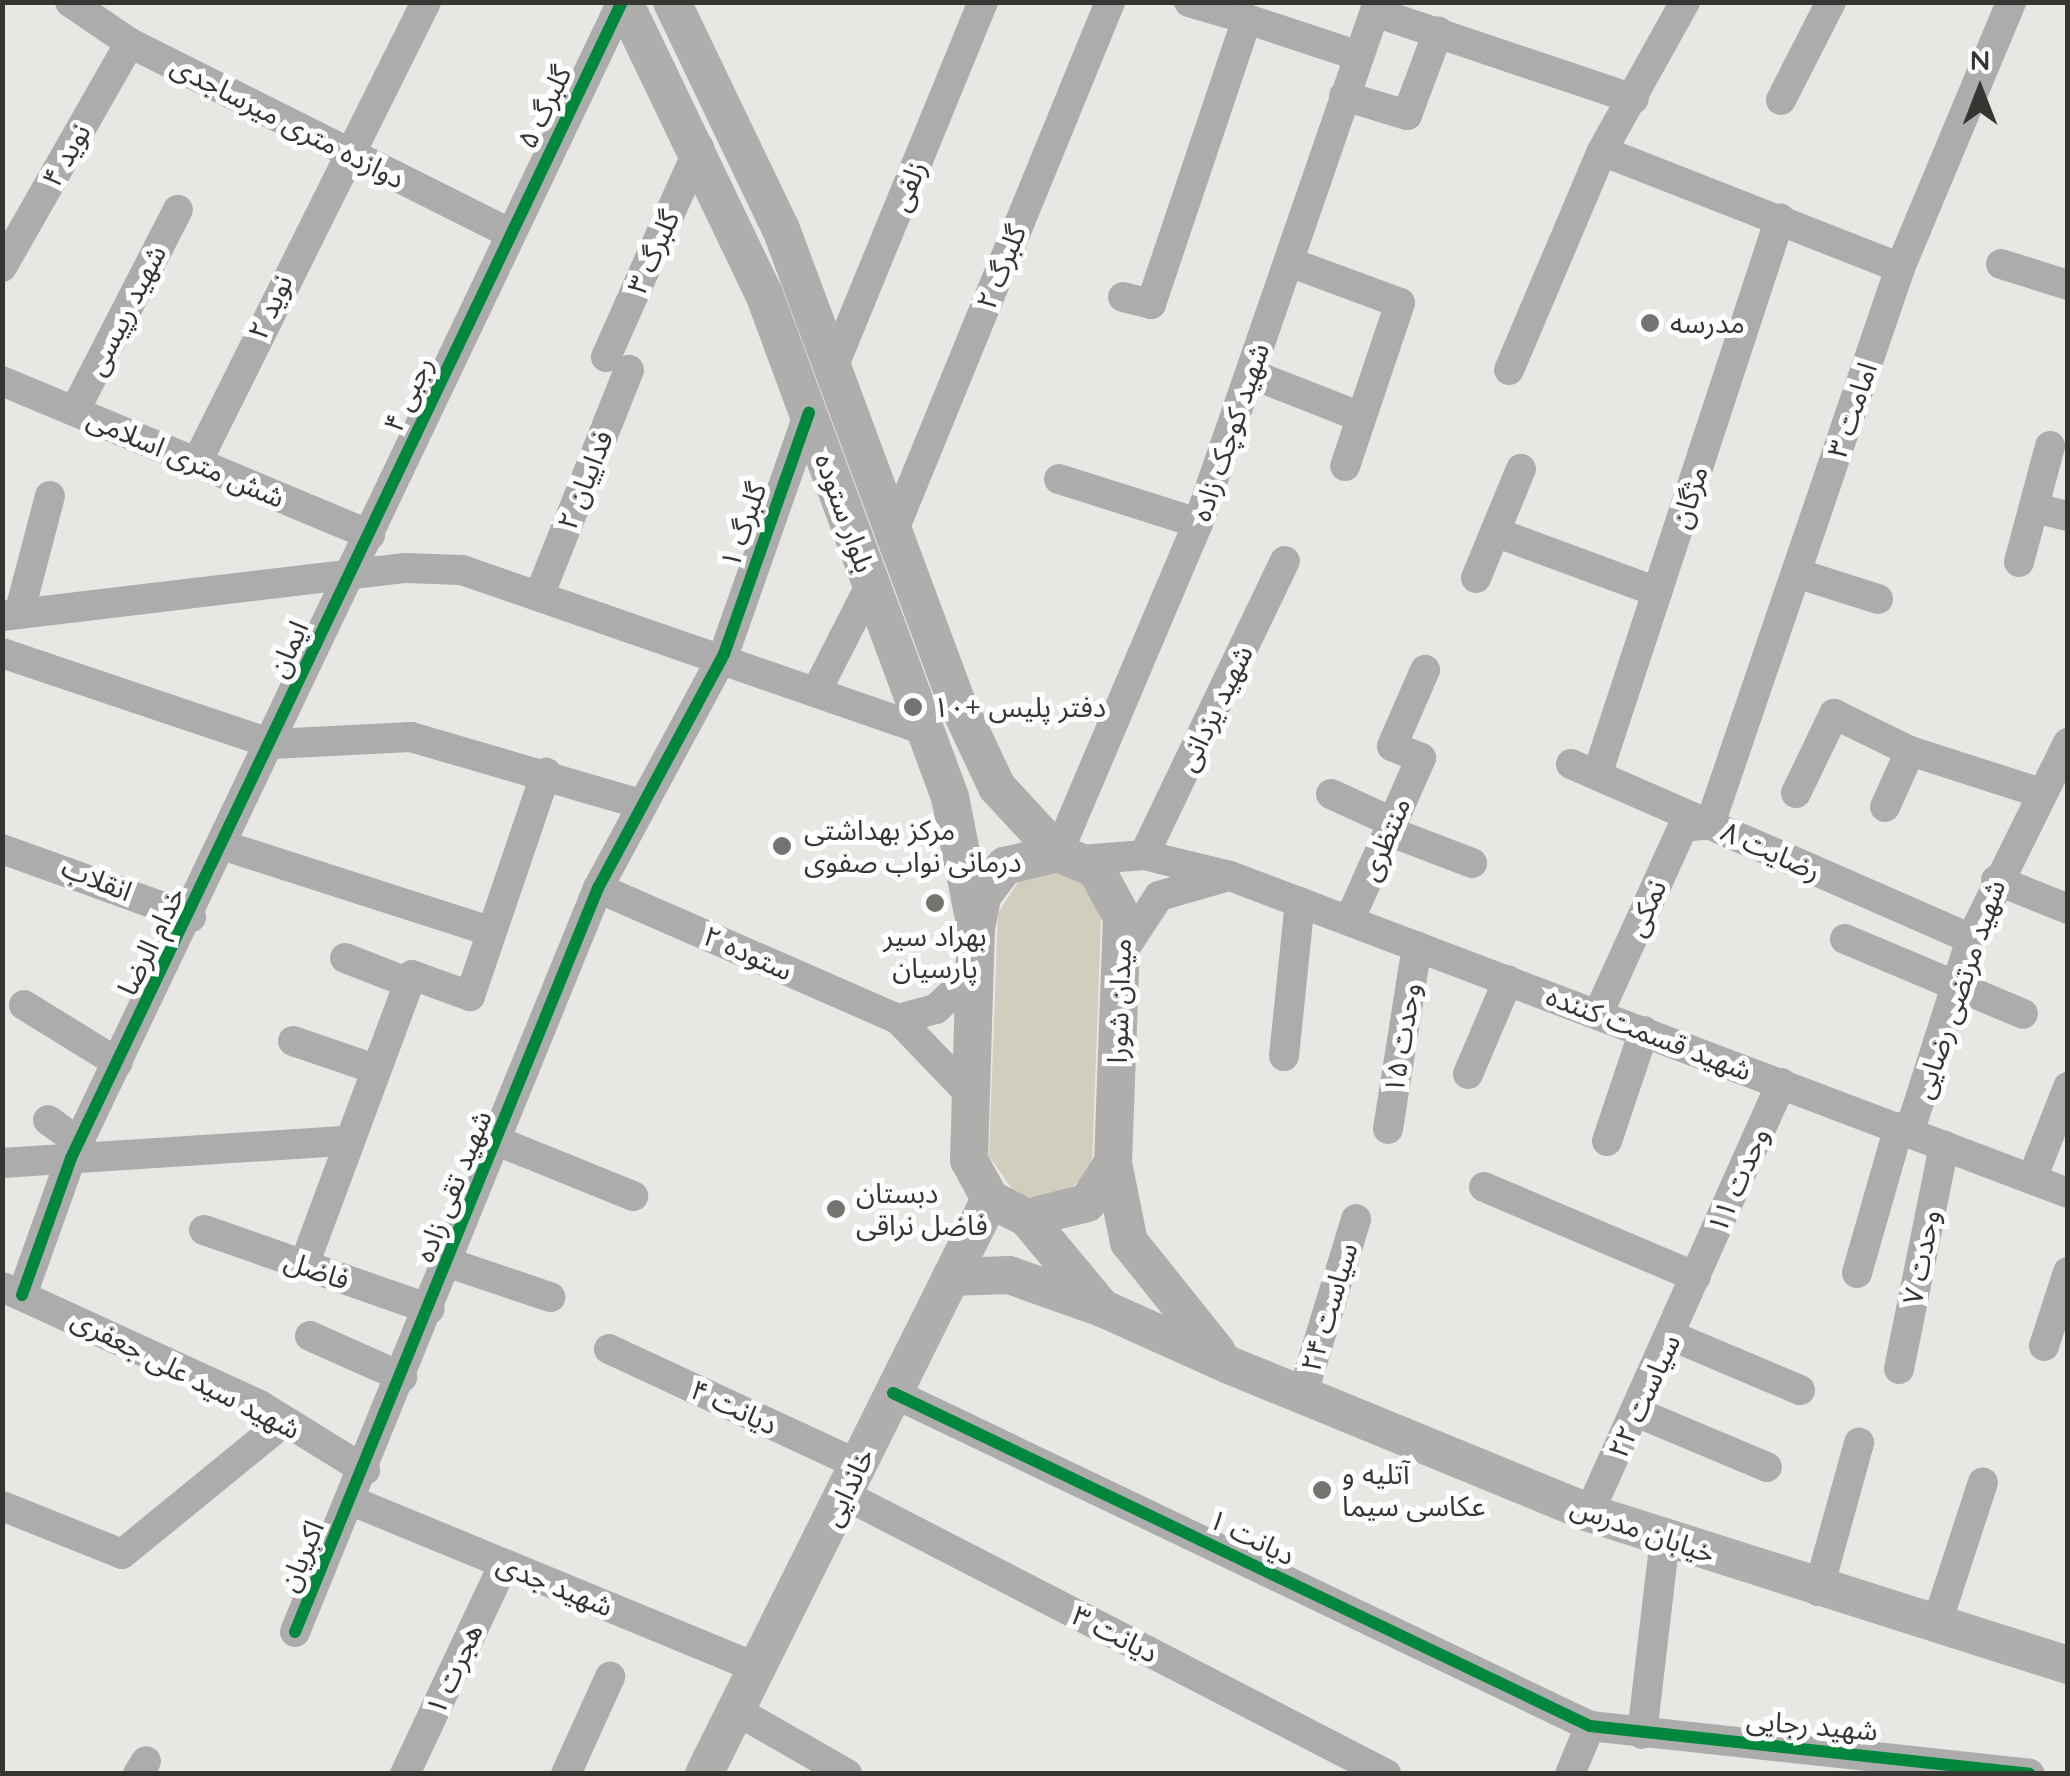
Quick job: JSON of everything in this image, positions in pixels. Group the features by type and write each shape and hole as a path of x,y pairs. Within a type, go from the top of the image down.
{"main road":[{"name":"بلوار ستوده","path":"623,2 700,148 809,414 926,730 976,928"},
{"name":"بلوار ستوده","path":"672,2 747,149 893,532 997,788 1070,856"},
{"path":"1070,856 1005,866 982,896 976,928 970,1160 990,1199 1027,1218 1102,1308"},
{"name":"میدان شورا","path":"1070,856 1118,900 1121,954 1113,1163 1129,1242 1228,1365"},
{"path":"1027,1218 1088,1203 1113,1163"},
{"name":"خاندایی","path":"704,1774 990,1199"},
{"name":"خیابان مدرس","path":"951,1278 1009,1275 1102,1308 1228,1365 1589,1513 1818,1591 2068,1665"}],"street":[{"name":"دوازده متری میرساجدی","path":"70,2 130,43 511,234"},
{"name":"گلبرگ ۵","path":"511,234 623,2"},
{"name":"زلفی","path":"832,370 983,2"},
{"name":"گلبرگ ۲","path":"893,532 1110,2"},
{"path":"1189,2 1359,56"},
{"path":"1509,370 1602,150 1685,2"},
{"path":"1781,100 1831,2"},
{"name":"امامت ۳","path":"1710,824 1900,268 2011,2"},
{"name":"نوید ۲","path":"197,462 345,152 422,4"},
{"path":"1377,7 1634,99"},
{"name":"شهید کوچک زاده","path":"1070,856 1198,523 1377,7"},
{"path":"1123,296 1151,304 1247,20"},
{"path":"1344,96 1407,115 1438,32"},
{"name":"نوید ۴","path":"2,266 130,43"},
{"name":"گلبرگ ۳","path":"617,363 700,148"},
{"path":"1602,150 1900,268"},
{"name":"شهید رپیسی","path":"74,410 178,210"},
{"name":"مژگان","path":"1584,769 1657,592 1780,218"},
{"name":"رجبی ۴","path":"349,574 511,234"},
{"path":"1288,262 1400,303 1345,466"},
{"path":"2002,264 2068,286"},
{"name":"فداییان ۲","path":"540,591 617,363"},
{"path":"1251,374 1361,417"},
{"name":"شش متری اسلامی","path":"2,381 370,535"},
{"name":"گلبرگ ۱","path":"637,803 724,654 809,414"},
{"path":"2019,562 2050,446"},
{"path":"1476,578 1520,468"},
{"path":"1059,480 1198,523"},
{"path":"50,496 11,615 433,567 540,591 724,654 926,730"},
{"path":"2035,508 2068,516"},
{"path":"1495,532 1657,592"},
{"name":"شهید یزدانی","path":"1144,855 1285,561"},
{"path":"1796,573 1878,599"},
{"name":"ایمان","path":"272,744 349,574"},
{"path":"817,690 871,584"},
{"path":"2,653 272,744 411,736 637,803"},
{"name":"منتظری","path":"1350,920 1421,758 1392,746 1425,670"},
{"path":"1796,793 1834,714 1910,751 2038,792"},
{"name":"شهید مرتضی رضایی","path":"1858,1273 1971,940 2038,792 2068,743"},
{"name":"خدام الرضا","path":"12,1291 74,1150 226,846 272,744"},
{"path":"1885,807 1910,751"},
{"name":"رضایت ۸","path":"1584,769 1971,940"},
{"path":"304,1265 346,1142 412,975 470,996 546,773"},
{"path":"1331,794 1390,826 1472,862"},
{"name":"شهید تقی زاده","path":"352,1501 598,888 637,803"},
{"name":"نمکی","path":"1598,1014 1683,826 1710,824"},
{"path":"226,846 489,931"},
{"name":"انقلاب","path":"2,848 191,917"},
{"name":"شهید قسمت کننده","path":"1070,856 1144,855 1230,876 2068,1194"},
{"path":"1121,954 1159,896 1230,876"},
{"path":"1996,880 2068,909"},
{"name":"ستوده ۲","path":"598,888 898,1018"},
{"path":"1284,1056 1300,902"},
{"path":"1845,939 1956,990 2023,1014"},
{"name":"وحدت ۱۵","path":"1388,1129 1417,946"},
{"path":"345,958 409,983"},
{"path":"898,1018 936,1009 974,973"},
{"path":"1468,1074 1508,980"},
{"path":"24,1005 118,1063"},
{"path":"898,1018 971,1094"},
{"path":"1608,1141 1644,1031"},
{"path":"293,1041 374,1069"},
{"name":"وحدت ۱۱","path":"1696,1277 1781,1083"},
{"path":"2032,1179 2068,1087"},
{"path":"48,1120 74,1150"},
{"path":"2,1163 74,1150 346,1142"},
{"path":"497,1142 633,1196"},
{"name":"وحدت ۷","path":"1900,1369 1944,1144"},
{"path":"1484,1187 1696,1277"},
{"name":"سیاست ۲۴","path":"1302,1396 1356,1219"},
{"name":"فاضل","path":"204,1230 430,1309"},
{"path":"449,1263 550,1298"},
{"path":"2044,1346 2068,1272"},
{"name":"سیاست ۲۲","path":"1589,1513 1696,1277"},
{"name":"شهید سید علی جعفری","path":"12,1291 284,1422 365,1470"},
{"path":"310,1336 402,1377"},
{"path":"1672,1336 1800,1390"},
{"name":"دیانت ۴","path":"609,1349 852,1480"},
{"name":"دیانت ۱","path":"893,1393 1590,1726"},
{"path":"1636,1412 1766,1467"},
{"path":"2,1506 122,1554 284,1422"},
{"path":"1818,1591 1859,1442"},
{"name":"دیانت ۳","path":"852,1480 1386,1774"},
{"path":"1936,1626 1983,1482"},
{"name":"شهید جدی","path":"352,1501 757,1668"},
{"name":"اکبریان","path":"295,1632 352,1501"},
{"path":"1642,1734 1665,1538"},
{"name":"هجرت ۱","path":"405,1774 504,1564"},
{"path":"566,1774 610,1677"},
{"path":"737,1710 846,1774"},
{"path":"1570,1774 1590,1726"},
{"name":"شهید رجایی","path":"1590,1726 2030,1774"}],"shaded area":[{"path":"1069,871 1094,893 1101,919 1092,1168 1063,1196 1041,1200 1015,1193 989,1156 998,913 1022,876"}],"cycle path":[{"path":"22,1295 71,1158 622,2"},
{"path":"295,1632 598,888 724,654 809,413"},
{"path":"893,1393 1590,1726 2029,1774"}],"place":[{"name":"مدرسه","path":"1650,323"},
{"name":"دفتر پلیس +۱۰","path":"913,707"},
{"name":"مرکز بهداشتی درمانی نواب صفوی","path":"782,846"},
{"name":"بهراد سیر پارسیان","path":"935,903"},
{"name":"دبستان فاضل نراقی","path":"836,1209"},
{"name":"آتلیه و عکاسی سیما","path":"1322,1490"}]}
